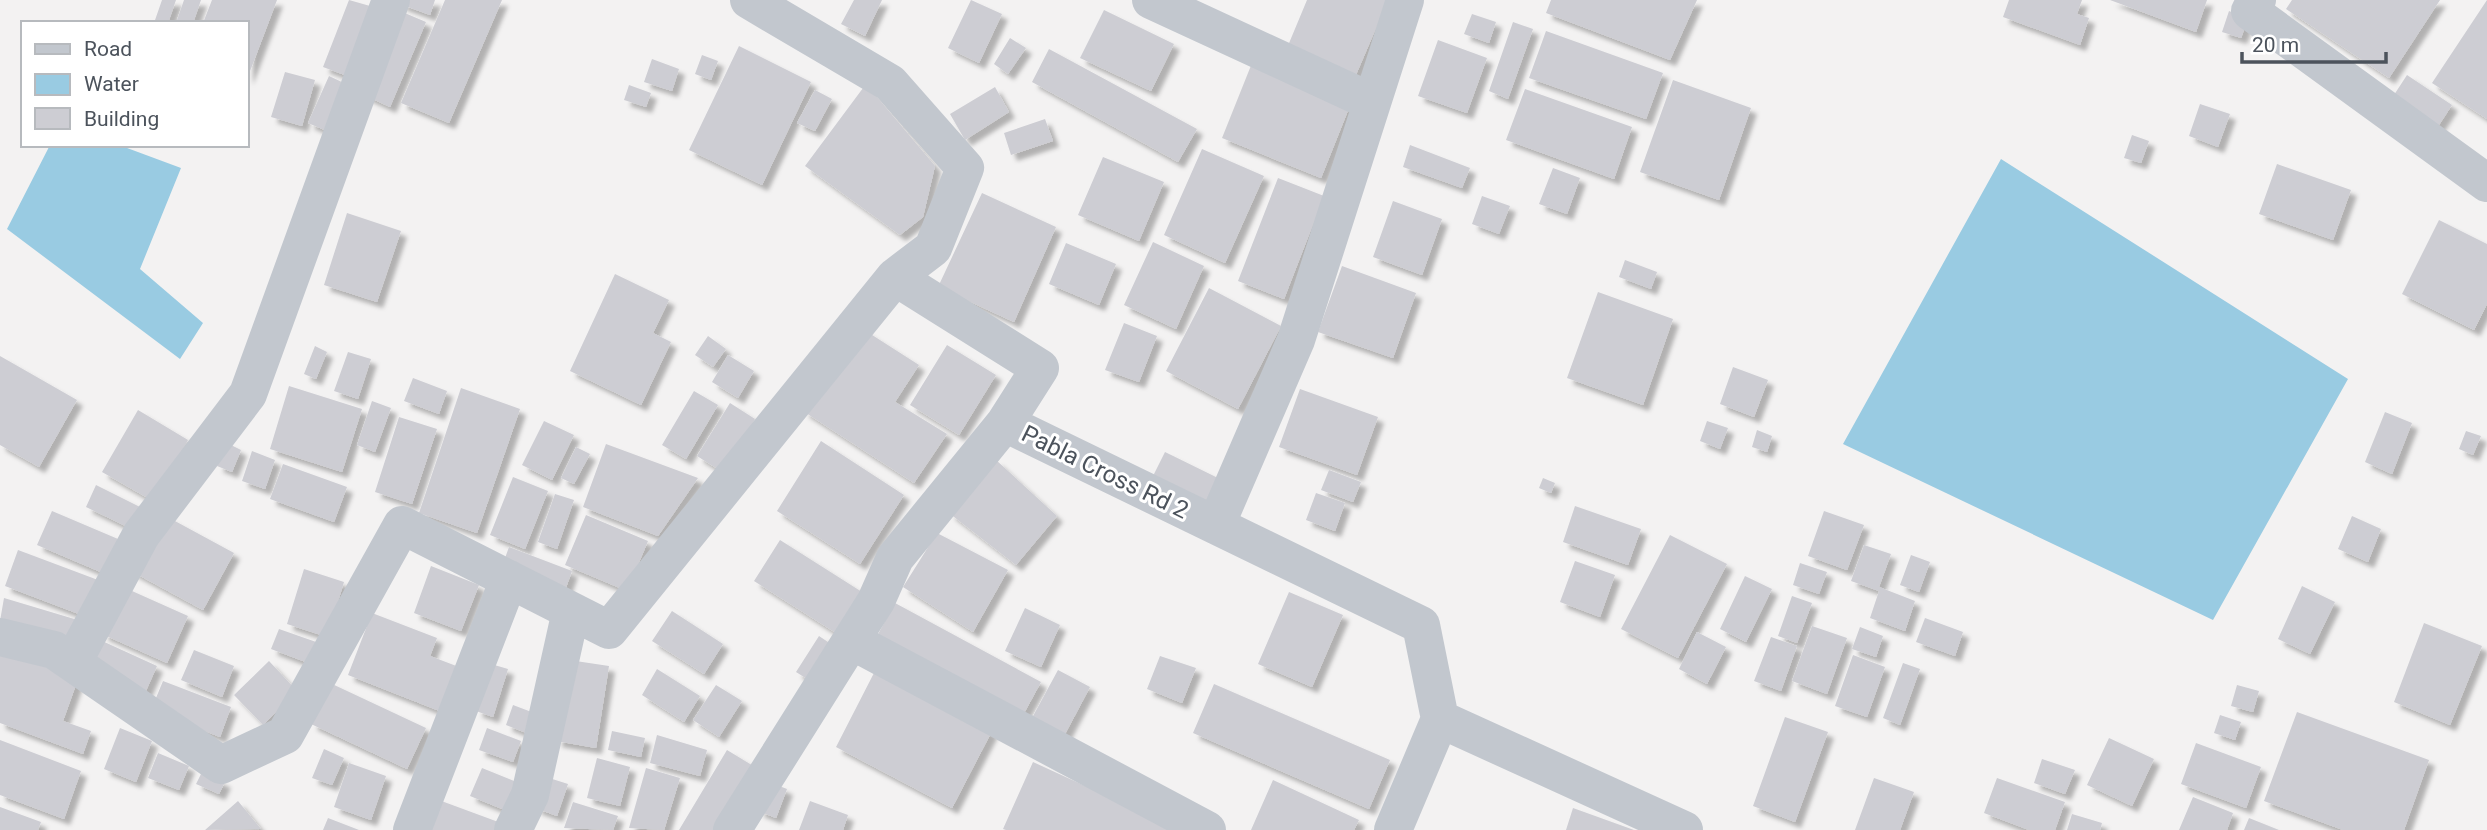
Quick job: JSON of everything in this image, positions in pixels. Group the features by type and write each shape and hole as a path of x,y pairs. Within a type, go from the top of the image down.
{"street":[{"path":"73,662 141,535 248,394 391,0"},
{"path":"0,637 54,650 220,765 285,735 402,525 609,630 895,277 933,248 965,168 890,83 749,0"},
{"path":"1151,0 1372,102"},
{"path":"1216,526 1296,340 1405,0"},
{"path":"2257,0 2250,11 2487,183"},
{"name":"Pabla Cross Rd 2","path":"895,277 1040,368 1005,423 1421,625 1440,719"},
{"path":"732,830 876,601 895,558 1005,423"},
{"path":"412,830 509,579"},
{"path":"513,830 530,795 571,611"},
{"path":"852,641 1207,830"},
{"path":"1394,830 1440,719 1684,830"}],"water":[{"path":"49,147 124,147 181,168 140,269 203,323 180,359 7,229"},
{"path":"2001,159 2348,379 2213,620 1843,444"}],"building":[{"path":"162,0 176,0 169,21 155,21"},
{"path":"184,0 201,0 194,21 177,21"},
{"path":"212,0 277,0 248,76 248,21 204,21"},
{"path":"349,0 377,8 350,77 323,67"},
{"path":"401,0 435,0 430,15 400,4"},
{"path":"445,0 502,0 449,123 401,103"},
{"path":"854,0 882,0 865,36 841,24"},
{"path":"971,0 1002,14 979,63 948,48"},
{"path":"1307,0 1388,0 1355,77 1287,48"},
{"path":"1551,0 1697,0 1670,60 1546,13"},
{"path":"2009,0 2082,0 2077,14 2089,18 2080,45 2003,17"},
{"path":"2110,0 2207,0 2196,32"},
{"path":"2292,0 2440,0 2389,78 2286,9"},
{"path":"2487,0 2487,119 2432,83"},
{"path":"1104,10 1174,44 1151,91 1080,58"},
{"path":"400,11 426,22 390,107 364,95"},
{"path":"2229,11 2248,19 2241,38 2222,32"},
{"path":"1472,14 1496,22 1489,43 1464,34"},
{"path":"1513,22 1533,29 1508,99 1489,91"},
{"path":"1546,31 1663,73 1646,119 1529,78"},
{"path":"1010,38 1026,48 1008,74 994,64"},
{"path":"1438,40 1487,58 1467,113 1418,96"},
{"path":"739,46 811,82 762,185 689,150"},
{"path":"1049,49 1197,129 1178,162 1032,82"},
{"path":"702,55 718,61 711,80 695,74"},
{"path":"652,59 679,69 672,91 644,82"},
{"path":"1252,63 1351,103 1321,178 1222,138"},
{"path":"285,72 315,80 302,126 271,117"},
{"path":"2407,75 2452,105 2437,128 2392,98"},
{"path":"329,76 346,84 327,131 308,123"},
{"path":"1673,80 1751,108 1719,200 1640,172"},
{"path":"866,84 935,166 923,217 900,235 805,166"},
{"path":"629,85 651,93 646,107 624,100"},
{"path":"995,87 1009,112 965,140 950,114"},
{"path":"1525,89 1632,127 1614,179 1506,140"},
{"path":"815,90 832,99 815,131 797,123"},
{"path":"2200,104 2230,114 2218,147 2189,136"},
{"path":"1045,119 1053,141 1011,155 1004,133"},
{"path":"2132,135 2149,141 2141,163 2124,158"},
{"path":"1410,145 1470,168 1462,188 1403,167"},
{"path":"1202,149 1264,176 1225,263 1164,235"},
{"path":"1103,157 1164,182 1139,241 1078,215"},
{"path":"2277,164 2351,190 2333,240 2259,214"},
{"path":"1553,168 1580,178 1567,214 1539,204"},
{"path":"1278,178 1324,196 1284,299 1238,281"},
{"path":"982,193 1056,227 1014,322 938,287"},
{"path":"1482,196 1510,206 1499,234 1472,224"},
{"path":"1393,201 1442,219 1422,275 1373,257"},
{"path":"347,213 401,231 377,302 324,285"},
{"path":"2439,220 2487,244 2487,304 2474,330 2402,294"},
{"path":"1153,242 1204,266 1176,329 1124,305"},
{"path":"1066,243 1116,264 1099,305 1049,284"},
{"path":"1625,260 1657,272 1651,289 1619,277"},
{"path":"1342,266 1416,293 1393,358 1318,332"},
{"path":"615,274 669,300 653,333 671,342 641,405 570,371"},
{"path":"1209,288 1281,326 1238,409 1166,371"},
{"path":"1598,292 1673,319 1643,405 1567,378"},
{"path":"1124,323 1157,336 1139,382 1105,370"},
{"path":"858,326 919,365 895,402 947,434 914,483 803,411"},
{"path":"708,336 726,349 713,367 695,355"},
{"path":"947,345 996,375 959,435 910,405"},
{"path":"315,346 327,352 316,379 304,374"},
{"path":"348,352 371,359 358,399 334,391"},
{"path":"728,355 754,371 738,398 712,382"},
{"path":"0,356 77,400 39,467 0,445"},
{"path":"1733,367 1768,380 1754,417 1720,404"},
{"path":"413,378 447,391 439,414 404,401"},
{"path":"289,386 362,409 342,472 270,449"},
{"path":"461,388 520,409 477,533 419,513"},
{"path":"1300,389 1378,417 1357,475 1279,447"},
{"path":"694,391 718,405 686,459 662,445"},
{"path":"372,401 391,408 375,452 357,445"},
{"path":"730,403 755,419 721,471 697,456"},
{"path":"138,410 188,440 153,501 102,472"},
{"path":"2385,412 2412,423 2392,474 2365,462"},
{"path":"399,417 437,429 412,504 375,492"},
{"path":"544,421 574,435 552,480 522,465"},
{"path":"1707,421 1728,428 1720,449 1700,441"},
{"path":"1757,430 1772,436 1767,452 1752,447"},
{"path":"2466,431 2481,436 2473,455 2459,449"},
{"path":"821,441 904,495 860,564 777,511"},
{"path":"227,443 241,450 232,472 217,466"},
{"path":"606,444 698,478 658,536 583,507"},
{"path":"576,447 590,454 574,484 561,478"},
{"path":"252,451 275,460 265,489 242,481"},
{"path":"1165,452 1220,479 1205,510 1150,482"},
{"path":"996,460 1057,516 1016,565 949,513"},
{"path":"283,464 347,487 334,522 270,499"},
{"path":"1329,470 1361,482 1353,502 1321,490"},
{"path":"513,477 548,491 525,549 490,535"},
{"path":"1543,478 1555,483 1551,493 1539,488"},
{"path":"96,485 144,509 134,530 86,507"},
{"path":"1316,493 1345,503 1335,531 1306,520"},
{"path":"555,494 574,500 557,549 538,542"},
{"path":"1575,506 1641,529 1628,565 1563,542"},
{"path":"52,511 118,539 103,573 37,545"},
{"path":"1824,511 1864,525 1847,570 1808,556"},
{"path":"162,514 234,553 203,610 131,571"},
{"path":"586,515 648,541 627,591 565,565"},
{"path":"2352,516 2381,529 2368,562 2338,549"},
{"path":"937,533 1008,570 973,632 903,587"},
{"path":"1670,535 1727,564 1678,658 1621,629"},
{"path":"780,540 862,592 836,633 754,581"},
{"path":"1864,545 1891,554 1879,587 1915,601 1905,631 1870,618 1879,591 1851,581"},
{"path":"509,547 572,571 563,596 500,572"},
{"path":"18,550 106,583 92,619 5,586"},
{"path":"1911,555 1930,562 1919,592 1900,585"},
{"path":"1575,561 1615,575 1600,617 1560,602"},
{"path":"1800,563 1827,572 1819,594 1793,585"},
{"path":"431,566 479,585 461,631 414,613"},
{"path":"304,569 344,582 327,637 287,624"},
{"path":"1745,576 1772,589 1746,642 1720,629"},
{"path":"2302,586 2335,602 2310,654 2278,639"},
{"path":"123,587 188,616 167,663 102,634"},
{"path":"1289,592 1343,615 1312,687 1258,664"},
{"path":"1792,596 1812,603 1797,643 1778,636"},
{"path":"4,598 81,621 74,643 0,621"},
{"path":"895,603 1041,682 1023,715 877,636"},
{"path":"1025,608 1060,625 1041,667 1005,651"},
{"path":"672,611 723,644 704,674 652,641"},
{"path":"372,613 437,638 430,656 459,667 442,712 348,675"},
{"path":"1925,618 1963,632 1955,656 1916,642"},
{"path":"2424,623 2482,646 2450,725 2394,702"},
{"path":"1812,626 1847,638 1827,694 1792,681"},
{"path":"1860,627 1883,636 1876,657 1852,649"},
{"path":"279,629 319,643 311,664 271,649"},
{"path":"1697,632 1726,647 1707,684 1679,669"},
{"path":"819,636 834,646 812,682 796,672"},
{"path":"1771,637 1797,646 1781,691 1754,681"},
{"path":"100,640 157,666 145,693 87,667"},
{"path":"0,650 78,679 63,721 91,731 83,754 0,723"},
{"path":"194,650 234,666 222,697 181,680"},
{"path":"1853,655 1885,667 1867,717 1835,706"},
{"path":"1160,656 1196,668 1182,703 1147,689"},
{"path":"569,660 609,666 596,748 556,741"},
{"path":"269,661 297,691 263,725 234,695"},
{"path":"1903,663 1920,669 1900,725 1883,718"},
{"path":"491,664 508,669 493,717 476,711"},
{"path":"657,669 700,696 684,722 642,695"},
{"path":"1058,670 1090,687 1064,736 1032,718"},
{"path":"875,671 992,731 952,808 836,747"},
{"path":"163,681 231,707 220,737 151,710"},
{"path":"330,683 426,728 407,769 311,724"},
{"path":"1214,684 1390,760 1369,809 1193,733"},
{"path":"716,685 742,701 719,737 693,720"},
{"path":"2237,685 2259,691 2253,712 2231,706"},
{"path":"513,705 542,716 534,736 506,725"},
{"path":"2297,712 2429,760 2404,830 2343,830 2264,801"},
{"path":"2220,715 2241,722 2235,740 2214,733"},
{"path":"1785,717 1828,732 1795,822 1753,806"},
{"path":"120,728 152,741 136,782 104,769"},
{"path":"487,728 521,741 513,762 479,750"},
{"path":"612,731 645,738 641,757 608,750"},
{"path":"657,735 707,750 700,776 650,763"},
{"path":"2109,738 2154,759 2132,806 2087,785"},
{"path":"0,740 81,771 64,819 0,795"},
{"path":"2196,743 2261,767 2246,808 2181,784"},
{"path":"324,749 344,758 332,785 312,778"},
{"path":"727,750 755,767 717,830 679,830"},
{"path":"158,753 189,766 179,790 148,778"},
{"path":"597,758 630,767 620,806 587,798"},
{"path":"2042,759 2075,770 2065,794 2034,783"},
{"path":"1033,762 1181,830 1003,829"},
{"path":"349,763 386,776 371,820 334,807"},
{"path":"482,768 519,783 507,811 470,796"},
{"path":"646,768 680,778 664,830 629,828"},
{"path":"202,772 225,782 219,794 196,784"},
{"path":"546,777 568,784 557,816 535,808"},
{"path":"1874,778 1914,792 1900,830 1855,830"},
{"path":"1997,778 2065,802 2055,830 2029,830 1984,813"},
{"path":"1273,780 1359,820 1354,830 1251,830"},
{"path":"769,782 787,789 776,818 758,811"},
{"path":"2193,797 2233,813 2227,830 2179,830"},
{"path":"436,799 501,823 498,830 425,830"},
{"path":"238,801 261,829 205,830"},
{"path":"810,801 848,815 843,830 799,830"},
{"path":"573,802 618,816 613,830 564,828"},
{"path":"0,807 41,822 38,830 0,830"},
{"path":"1573,808 1634,830 1566,830"},
{"path":"2072,814 2102,823 2100,830 2067,830"},
{"path":"328,818 359,830 323,830"},
{"path":"2249,818 2279,830 2244,830"}]}
